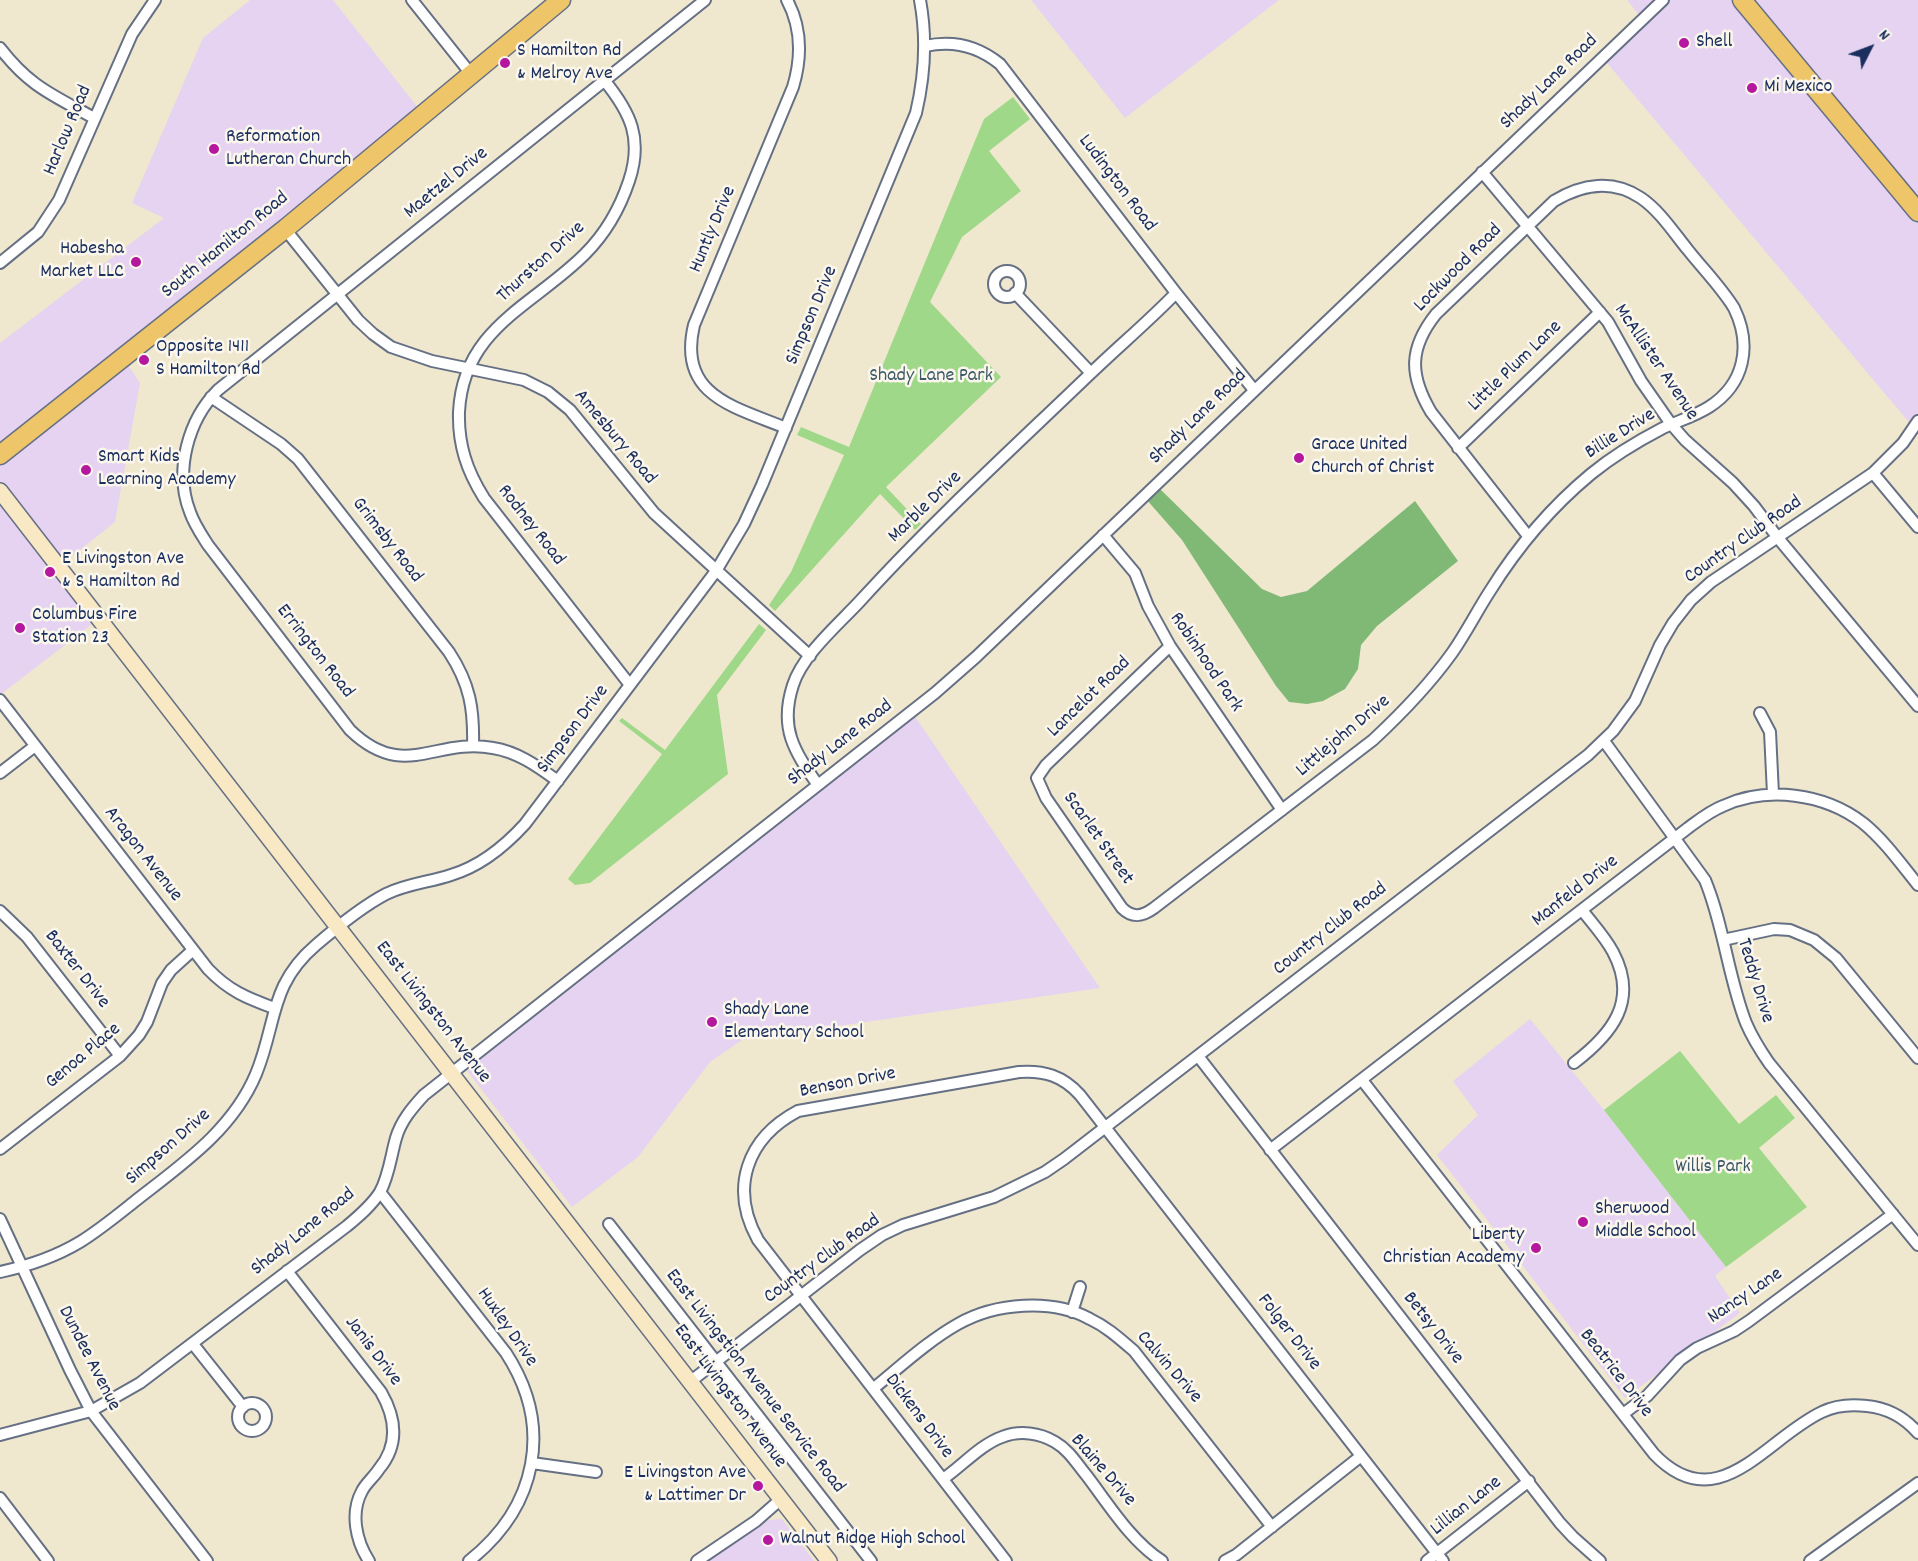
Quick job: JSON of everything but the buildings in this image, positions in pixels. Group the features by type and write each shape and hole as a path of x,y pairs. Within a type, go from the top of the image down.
{"main road":[{"name":"South Hamilton Road","path":"0,455 285,229 561,0"},
{"path":"1742,0 1918,212"},
{"name":"East Livingston Avenue","path":"0,491 829,1561"}],"street":[{"name":"Harlow Road","path":"4,260 27,242 47,221 59,200 132,34 155,0"},
{"path":"412,0 471,74"},
{"name":"Maetzel Drive","path":"211,397 705,0"},
{"name":"Huntly Drive","path":"786,428 725,403 707,390 695,371 690,342 694,326 799,69 801,53 795,17 787,0"},
{"name":"Simpson Drive","path":"0,1272 49,1258 95,1232 180,1167 207,1143 230,1118 246,1094 265,1046 279,993 293,967 315,945 370,903 387,894 452,875 473,866 510,840 558,781 716,571 744,524 786,428 916,113 923,85 925,46 920,0"},
{"name":"Shady Lane Road","path":"0,1435 91,1411 140,1383 348,1226 380,1192 403,1122 424,1095 935,693 976,657 1663,0"},
{"name":"Ludington Road","path":"925,46 945,43 964,46 982,51 1000,64 1176,293 1254,390"},
{"path":"0,48 24,76 40,88 94,118"},
{"name":"Thurston Drive","path":"468,368 474,356 495,329 586,254 611,222 620,206 635,155 632,122 623,105 604,80"},
{"name":"McAllister Avenue","path":"1482,172 1600,312 1616,334 1641,381 1671,424 1754,506 1918,706"},
{"name":"Lockwood Road","path":"1528,536 1431,412 1419,389 1415,370 1416,349 1420,337 1436,314 1554,201 1586,186 1603,186"},
{"name":"Billie Drive","path":"1528,536 1552,509 1598,468 1633,444 1710,406 1729,388 1739,372 1743,358 1741,326 1728,298 1656,211 1640,197 1603,186"},
{"name":"Amesbury Road","path":"285,229 358,320 392,347 432,361 524,380 537,385 559,400 580,421 654,513 810,656"},
{"path":"0,248 4,260"},
{"path":"1015,293 1091,373"},
{"name":"Marble Drive","path":"818,785 800,760 793,745 788,730 787,714 794,681 810,656 893,565 1176,293"},
{"name":"Little Plum Lane","path":"1458,448 1600,312"},
{"name":"Rodney Road","path":"468,368 463,382 459,424 460,442 471,476 484,498 630,685"},
{"name":"Errington Road","path":"211,397 191,433 183,474 189,512 208,545 350,730 376,750 391,755 408,757 473,746 510,752 526,759 558,781"},
{"name":"Grimsby Road","path":"211,397 281,444 298,459 449,652 465,681 472,701 473,746"},
{"name":"Country Club Road","path":"691,1381 882,1235 903,1225 986,1200 1027,1181 1064,1159 1604,741 1635,701 1660,645 1682,611 1712,582 1873,473 1894,453 1918,421"},
{"path":"1873,473 1918,527"},
{"name":"Robinhood Park","path":"1103,535 1135,573 1152,615 1170,646 1282,810"},
{"name":"Littlejohn Drive","path":"1134,916 1142,915 1154,908 1373,740 1405,710 1454,651 1491,589 1528,536"},
{"name":"Lancelot Road","path":"1037,778 1046,765 1170,646"},
{"name":"Aragon Avenue","path":"0,700 214,975 232,990 274,1008"},
{"path":"1760,712 1770,732 1773,794"},
{"name":"Teddy Drive","path":"1604,741 1676,837 1705,880 1714,903 1746,1023 1756,1043 1769,1063 1918,1245"},
{"path":"0,773 35,746"},
{"name":"Scarlet Street","path":"1037,778 1046,798 1116,899 1126,912 1134,916"},
{"name":"Manfeld Drive","path":"1270,1150 1676,837 1710,812 1723,806 1756,796 1773,794 1805,798 1838,807 1863,823 1918,885"},
{"name":"Baxter Drive","path":"0,910 27,937 120,1056"},
{"path":"1574,1063 1602,1040 1616,1020 1623,985 1612,950 1582,910"},
{"path":"1723,940 1774,929 1790,930 1814,940 1836,958 1918,1058"},
{"name":"Genoa Place","path":"0,1149 120,1056 139,1035 147,1022 162,983 171,970 193,950"},
{"name":"Betsy Drive","path":"1198,1056 1573,1537 1600,1561"},
{"name":"Benson Drive","path":"802,1295 758,1240 744,1202 746,1176 751,1156 764,1137 781,1120 806,1108 1019,1072 1040,1071 1064,1079 1104,1127"},
{"name":"Beatrice Drive","path":"1362,1080 1623,1414 1663,1463 1678,1474 1696,1479 1722,1478 1737,1471 1808,1420 1833,1407 1859,1405 1883,1409 1906,1422 1918,1433"},
{"name":"Folger Drive","path":"1104,1127 1440,1557"},
{"name":"Huxley Drive","path":"380,1192 506,1353 516,1368 530,1405 533,1422 532,1463 521,1498 510,1518 494,1539 469,1561"},
{"name":"Nancy Lane","path":"1623,1414 1647,1396 1680,1360 1697,1348 1742,1326 1893,1214"},
{"name":"Dundee Avenue","path":"0,1219 91,1411 207,1561"},
{"name":"East Livingstion Avenue Service Road","path":"609,1224 871,1561"},
{"name":"Janis Drive","path":"287,1271 381,1392 393,1420 393,1442 390,1450 380,1468 362,1491 357,1507 356,1529 359,1542 369,1561"},
{"path":"1072,1312 1080,1287"},
{"name":"Dickens Drive","path":"802,1295 1006,1561"},
{"name":"Calvin Drive","path":"874,1388 942,1335 960,1323 980,1315 1017,1307 1053,1307 1072,1312 1089,1318 1112,1332 1134,1351 1272,1527"},
{"path":"193,1344 243,1407"},
{"name":"Blaine Drive","path":"943,1479 1003,1436 1029,1433 1048,1438 1071,1455 1134,1537 1162,1561"},
{"path":"1225,1561 1236,1555 1361,1456"},
{"path":"532,1463 596,1472"},
{"name":"Lillian Lane","path":"1427,1561 1440,1557 1529,1481"},
{"path":"1810,1561 1918,1483"},
{"path":"0,1498 48,1561"},
{"path":"697,1561 756,1521 781,1499"}],"shaded area":[{"path":"250,0 333,0 423,114 124,359 140,383 115,522 60,566 100,618 0,695 0,343 164,218 132,203 203,38"},
{"path":"1031,0 1279,0 1125,118"},
{"path":"1627,0 1918,0 1918,433 1602,57 1643,20"},
{"path":"914,715 1100,988 742,1040 710,1062 638,1157 572,1207 468,1072 469,1065"},
{"path":"1530,1019 1726,1267 1715,1276 1740,1313 1625,1398 1437,1155 1478,1115 1453,1081"},
{"name":"Walnut Ridge High School","path":"782,1519 814,1561 707,1561 768,1520"}],"green space":[{"name":"Shady Lane Park","path":"1013,97 1030,119 989,151 1021,191 962,237 930,302 1001,377 886,487 921,524 915,530 880,494 775,611 769,605 791,572 844,455 797,435 801,427 849,447 984,119"},
{"path":"1159,488 1262,589 1281,597 1307,591 1415,501 1458,561 1377,626 1361,645 1358,669 1345,689 1323,701 1307,704 1289,702 1276,686 1182,540 1146,499"},
{"path":"759,624 766,630 717,695 728,774 590,883 575,885 568,879 662,754 619,721 622,718 665,750"},
{"name":"Willis Park","path":"1680,1051 1739,1124 1776,1095 1795,1118 1759,1148 1807,1207 1726,1267 1604,1110"}],"place":[{"name":"Shell","path":"1684,43"},
{"name":"S Hamilton Rd & Melroy Ave","path":"505,63"},
{"name":"Mi Mexico","path":"1752,88"},
{"name":"Reformation Lutheran Church","path":"214,149"},
{"name":"Habesha Market LLC","path":"136,262"},
{"name":"Opposite 1411 S Hamilton Rd","path":"144,360"},
{"name":"Grace United Church of Christ","path":"1299,458"},
{"name":"Smart Kids Learning Academy","path":"86,470"},
{"name":"E Livingston Ave & S Hamilton Rd","path":"50,572"},
{"name":"Columbus Fire Station 23","path":"20,628"},
{"name":"Shady Lane Elementary School","path":"712,1022"},
{"name":"Sherwood Middle School","path":"1583,1222"},
{"name":"Liberty Christian Academy","path":"1536,1248"},
{"name":"E Livingston Ave & Lattimer Dr","path":"758,1486"},
{"name":"Walnut Ridge High School","path":"768,1540"}]}
